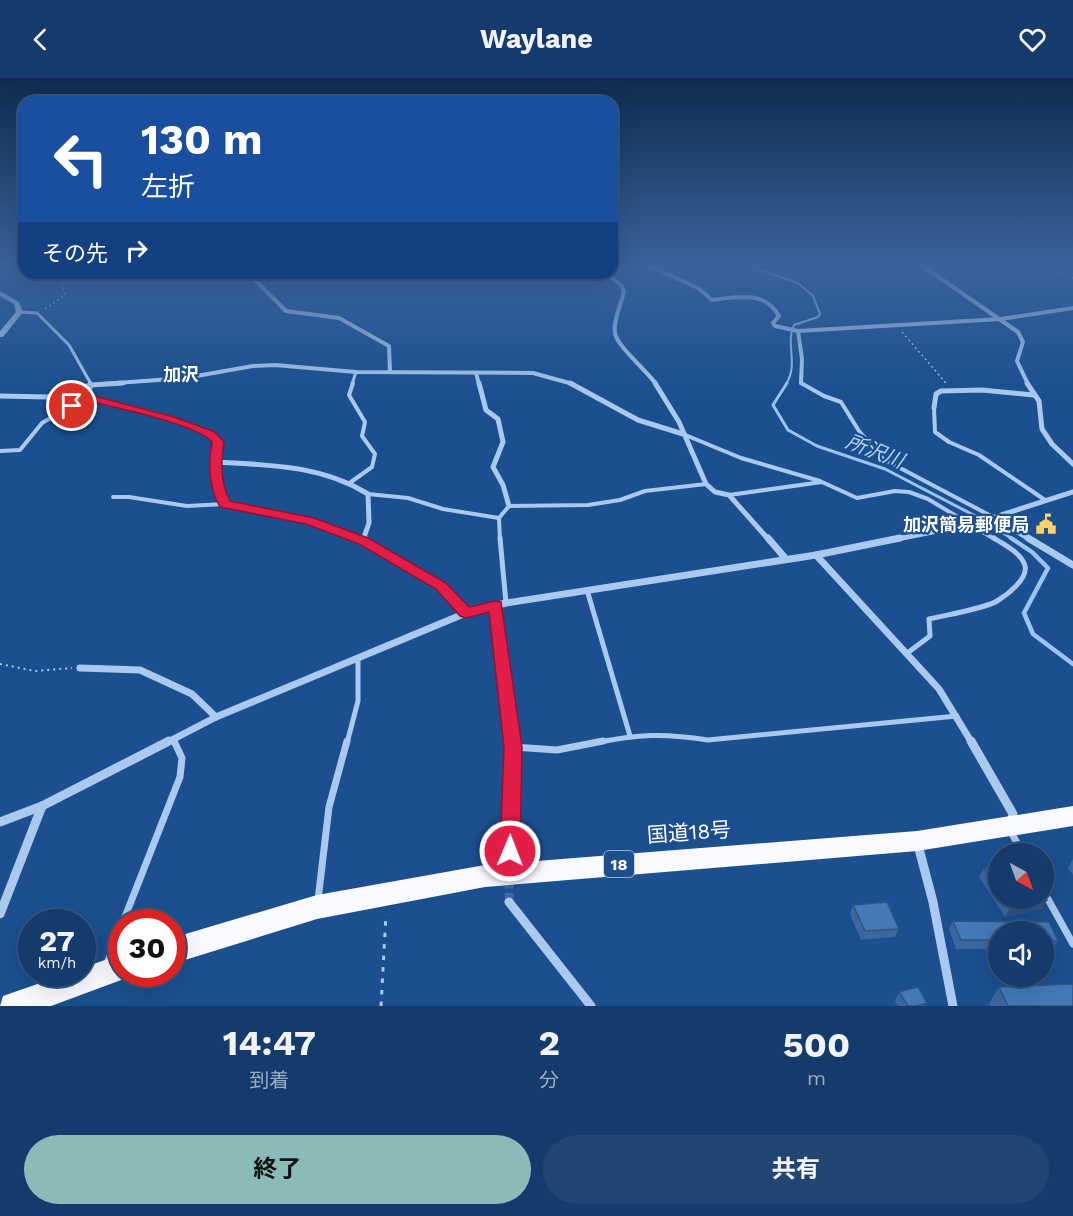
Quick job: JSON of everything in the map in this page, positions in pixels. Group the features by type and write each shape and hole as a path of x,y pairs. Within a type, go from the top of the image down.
{"highway":[{"name":"国道18号","path":"186,947 317,907 485,876 917,841 1073,816"},
{"path":"13,1006 69,991 108,972"}],"street":[{"path":"0,335 20,312 18,307"},
{"path":"282,307 286,311 339,318 389,346 390,372"},
{"path":"620,307 614,331 616,339 648,372 679,422 706,484 715,492 729,495 786,559"},
{"path":"775,307 779,316 773,323 775,326 798,331 1000,319 1072,309"},
{"path":"983,307 1022,337 1023,342 1017,361 1033,395 1039,401 1042,429 1052,444 1073,464"},
{"path":"798,331 802,359 801,383"},
{"path":"0,396 46,397 92,385 185,378 253,366 275,365 356,372 533,373 569,382 638,420 683,434"},
{"path":"476,374 486,410 498,420 503,442 493,467 503,485 509,506"},
{"path":"87,397 92,385"},
{"path":"934,408 936,394 951,389 1033,395"},
{"path":"215,462 319,471 351,482 368,494 369,523 363,541 441,586 466,613"},
{"path":"0,822 42,806 216,717 466,613 506,603 816,555 973,524 1073,492"},
{"path":"994,518 1073,565"},
{"path":"816,555 939,689 1013,814 1009,828"},
{"path":"495,606 513,747 510,851"},
{"path":"80,668 140,670 192,694 216,717"},
{"path":"0,914 42,806"},
{"path":"917,841 933,902 953,1006"},
{"path":"509,902 591,1006"}],"lane":[{"path":"20,312 37,313 69,345 92,385"},
{"path":"351,482 372,467 375,454 362,436 365,422 349,395 356,372"},
{"path":"801,383 824,396 841,402 859,431 883,459 994,518"},
{"path":"0,451 20,450 42,423 87,397 170,419 211,434 218,442 215,462 218,490 225,504"},
{"path":"934,408 935,432 949,442 979,455 1045,500"},
{"path":"683,434 741,458 822,482 858,498 895,491 909,492 928,499 973,524 1017,554 1025,565 1020,581 996,602 929,619 930,636 906,654"},
{"path":"729,495 822,482"},
{"path":"506,603 500,555 499,518 509,506 588,505 620,500 645,491 706,484"},
{"path":"368,494 408,498 443,509 499,518"},
{"path":"113,497 129,497 188,506 225,504 309,520 363,541"},
{"path":"587,590 630,736"},
{"path":"317,907 329,807 358,701 358,658"},
{"path":"513,747 557,750 630,736 671,734 708,740 957,716"},
{"path":"128,909 180,777 182,758 173,739"},
{"path":"1009,828 1017,843"},
{"path":"1053,909 1073,944"}],"path":[{"path":"37,313 51,307"},
{"path":"897,326 951,389"},
{"path":"0,664 35,671 80,668"},
{"path":"381,1006 387,893"}],"building":[{"path":"887,902 899,929 865,931 853,905"},
{"path":"953,921 988,921 988,940 961,940"},
{"path":"1073,984 1073,1006 1008,1006 999,987 1054,987 1054,985"},
{"path":"918,987 927,1003 908,1006 899,992"}],"waterway":[{"name":"所沢川","path":"786,384 790,377 791,339 794,325 818,317 820,314 817,307"},
{"name":"所沢川","path":"787,383 773,405 788,430 817,446 885,469 985,521 1014,540"},
{"name":"所沢川","path":"1014,540 1032,552 1048,568 1024,613 1033,634 1073,664"}],"tunnel":[{"path":"509,902 510,851"}],"place":[{"name":"加沢簡易郵便局","path":"1046,524"}],"district":[{"name":"加沢","path":"181,374"}],"route":[{"path":"72,406 87,397 170,419 211,434 218,442 215,462 218,490 225,504 309,520 363,541 441,586 466,613 495,606 513,747 510,851"}]}
